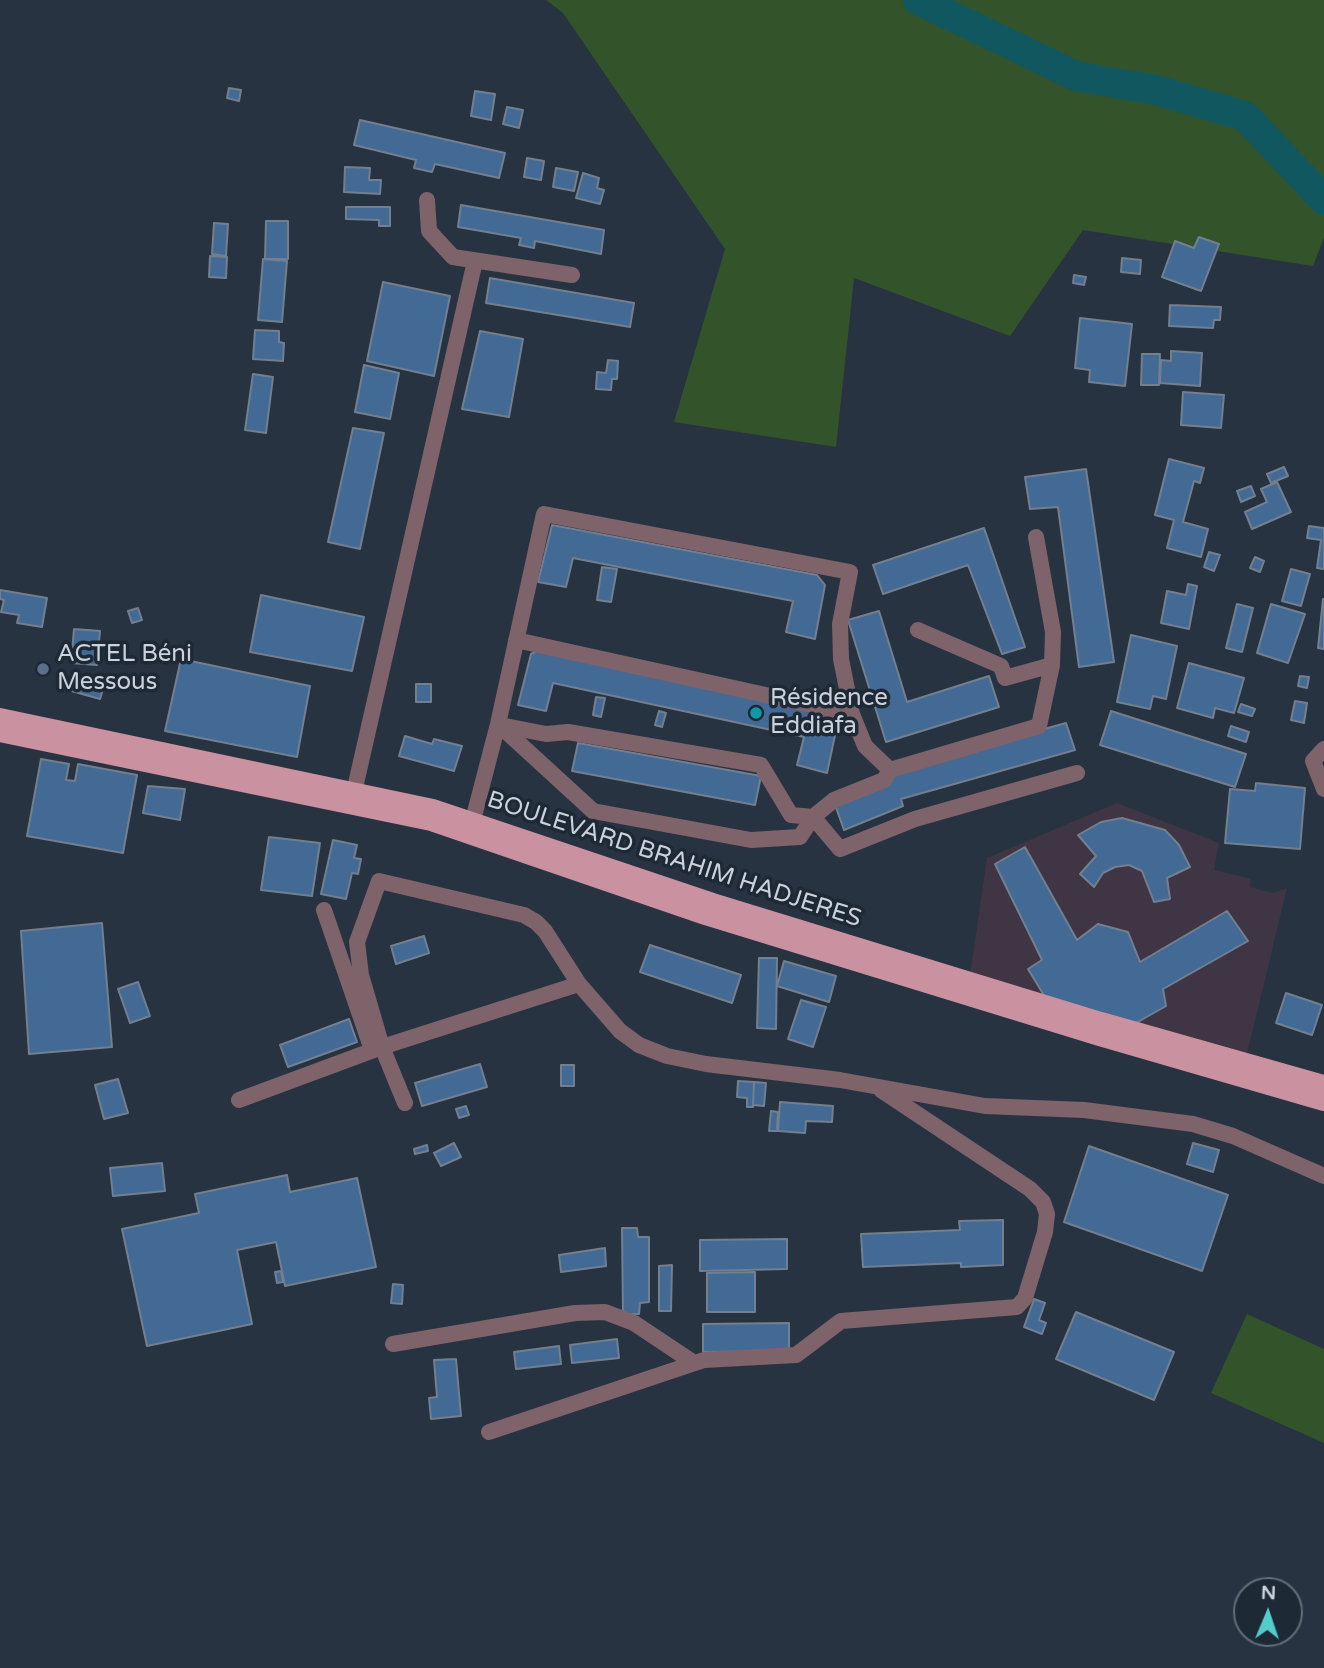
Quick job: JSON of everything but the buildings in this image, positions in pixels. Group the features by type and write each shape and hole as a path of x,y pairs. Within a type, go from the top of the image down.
{"main road":[{"name":"BOULEVARD BRAHIM HADJERES","path":"0,717 353,797 473,820 713,902 1101,1021 1324,1084"},
{"path":"0,733 353,797 471,834 705,916 1099,1037 1324,1102"}],"street":[{"path":"427,200 429,231 437,243 453,257 572,275"},
{"path":"353,797 475,261"},
{"path":"473,820 498,724 544,513 850,572 840,624 841,659 852,714 865,747 890,769"},
{"path":"498,724 593,811 751,840 800,837 813,817 834,800 884,780 890,769 1039,726 1052,665 1052,632 1036,537"},
{"path":"918,630 1001,666 1005,678 1052,665"},
{"path":"516,640 852,714"},
{"path":"498,724 546,734 568,732 761,765 790,815 813,817 840,849 915,819 1077,772"},
{"path":"1324,749 1313,761 1324,789"},
{"path":"377,1049 360,975 357,942 379,881 524,915 545,930 579,985 620,1031 639,1045 667,1056 985,1106 1084,1110 1193,1124 1233,1136 1324,1176"},
{"path":"324,910 377,1049 405,1103"},
{"path":"239,1100 377,1049 579,985"},
{"path":"489,1432 694,1363 717,1358 796,1355 833,1326 854,1319 1008,1310 1017,1307 1025,1298 1045,1232 1047,1214 1043,1202 1030,1189 876,1087"},
{"path":"393,1344 575,1313 606,1312 634,1323 694,1363"}],"shaded area":[{"path":"1117,803 1219,843 1214,870 1251,879 1250,887 1273,893 1287,888 1246,1058 969,983 987,858"}],"green space":[{"path":"546,0 1324,0 1324,238 1313,266 1083,230 1010,336 854,278 836,447 674,422 725,249 563,13"},
{"path":"1247,1314 1324,1349 1324,1443 1211,1393"}],"waterway":[{"path":"918,0 1076,76 1156,90 1245,116 1324,200"}],"place":[{"name":"ACTEL Béni Messous","path":"43,669"},
{"name":"Résidence Eddiafa","path":"756,713"}]}
